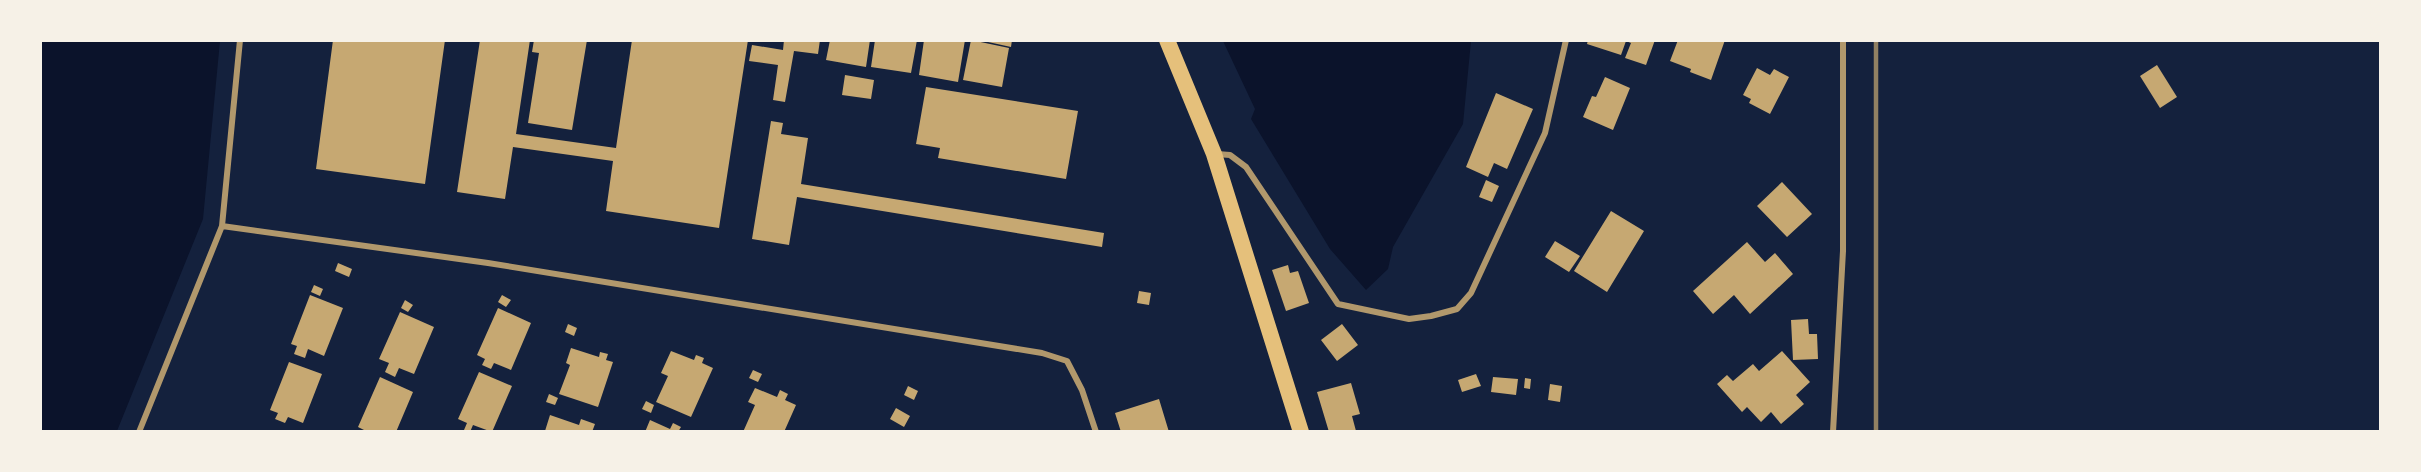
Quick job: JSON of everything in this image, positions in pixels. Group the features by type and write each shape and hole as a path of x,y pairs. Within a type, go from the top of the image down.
{"highway":[{"path":"1167,40 1214,154 1301,432"}],"street":[{"path":"139,432 222,226 240,40"},
{"path":"1214,154 1230,155 1246,167 1338,304 1409,319 1457,309 1472,293 1545,133 1566,40"},
{"path":"1833,432 1843,251 1843,40"},
{"path":"222,226 488,263 1042,353 1067,361 1082,390 1096,432"}],"water":[{"path":"40,41 220,41 203,219 117,431 41,431"},
{"path":"1223,41 1471,41 1463,124 1393,247 1388,269 1366,290 1330,249 1251,119 1255,109"}],"building":[{"path":"333,40 445,40 425,184 316,169"},
{"path":"480,40 530,40 516,134 616,148 632,40 748,40 719,228 606,211 613,161 513,147 505,199 457,192"},
{"path":"534,40 587,40 572,130 528,123 539,53 532,52"},
{"path":"784,40 820,40 818,54 794,51 785,102 773,100 778,65 749,61 752,45 783,50"},
{"path":"830,40 870,40 866,67 826,60"},
{"path":"875,40 917,40 911,73 871,67"},
{"path":"924,40 965,40 958,82 919,75"},
{"path":"971,40 1009,48 1002,87 963,80"},
{"path":"979,40 1012,40 1011,47"},
{"path":"1588,40 1655,40 1646,65 1625,58 1631,43 1626,41 1621,55 1587,44"},
{"path":"1678,40 1725,40 1711,80 1670,61"},
{"path":"2157,65 2177,97 2160,108 2140,76"},
{"path":"1757,68 1770,75 1774,69 1789,77 1770,114 1749,103 1751,99 1743,95"},
{"path":"845,75 874,80 871,99 842,95"},
{"path":"1605,77 1630,88 1613,130 1583,117 1592,96 1596,97"},
{"path":"926,87 1078,111 1066,179 938,158 940,148 916,144"},
{"path":"1496,93 1533,109 1507,169 1494,163 1488,177 1466,167"},
{"path":"771,121 783,123 781,134 808,138 801,184 1104,233 1102,247 797,197 789,245 752,239"},
{"path":"1486,180 1499,186 1492,202 1479,197"},
{"path":"1782,182 1812,214 1787,237 1757,206"},
{"path":"1611,211 1644,231 1607,292 1574,271"},
{"path":"1555,241 1580,256 1569,272 1545,257"},
{"path":"1747,242 1765,262 1775,253 1793,274 1750,314 1734,295 1713,314 1693,291"},
{"path":"338,263 352,269 349,277 335,271"},
{"path":"1288,265 1290,273 1298,271 1309,303 1286,311 1272,270"},
{"path":"314,285 323,289 320,296 311,292"},
{"path":"1139,291 1151,293 1149,305 1137,303"},
{"path":"310,295 343,308 324,356 308,349 305,358 294,354 297,346 291,344"},
{"path":"502,295 511,300 506,307 498,302"},
{"path":"405,300 413,305 408,312 401,308"},
{"path":"498,308 531,323 511,370 494,363 491,369 482,365 485,359 477,355"},
{"path":"400,312 434,327 414,374 399,368 395,377 385,372 389,363 379,359"},
{"path":"1808,319 1809,334 1817,334 1818,359 1793,360 1791,320"},
{"path":"568,324 577,328 574,336 565,332"},
{"path":"1342,324 1358,345 1337,361 1321,340"},
{"path":"571,348 599,357 600,352 608,354 606,360 613,362 598,407 559,394 570,365 566,363"},
{"path":"671,351 694,360 696,355 704,358 702,363 713,368 691,417 656,402 668,376 661,373"},
{"path":"1782,351 1810,382 1796,395 1804,404 1781,424 1771,412 1761,422 1747,407 1742,412 1717,384 1727,375 1733,381 1753,364 1759,371"},
{"path":"289,362 322,374 303,423 288,417 285,423 275,419 278,413 270,410"},
{"path":"753,370 762,374 758,382 749,378"},
{"path":"479,372 512,386 492,432 473,425 470,432 464,430 467,423 458,419"},
{"path":"1476,374 1481,386 1462,392 1458,380"},
{"path":"380,377 413,392 396,432 368,432 358,427"},
{"path":"1493,377 1518,379 1516,395 1491,392"},
{"path":"1525,378 1531,379 1530,389 1524,388"},
{"path":"1351,383 1360,414 1352,416 1356,431 1329,432 1317,392"},
{"path":"1550,384 1562,386 1560,402 1548,400"},
{"path":"908,386 918,391 914,400 904,395"},
{"path":"755,388 777,397 780,390 788,394 785,400 796,405 784,432 743,432 755,405 748,402"},
{"path":"549,394 558,398 555,405 546,402"},
{"path":"1159,399 1169,432 1121,432 1115,413"},
{"path":"646,401 654,405 651,413 642,409"},
{"path":"896,408 910,416 904,427 890,419"},
{"path":"550,415 579,425 581,419 595,424 592,432 547,432 545,431"},
{"path":"650,420 670,429 673,423 681,427 678,432 645,432"}],"railway":[{"path":"1876,40 1876,432"}]}
